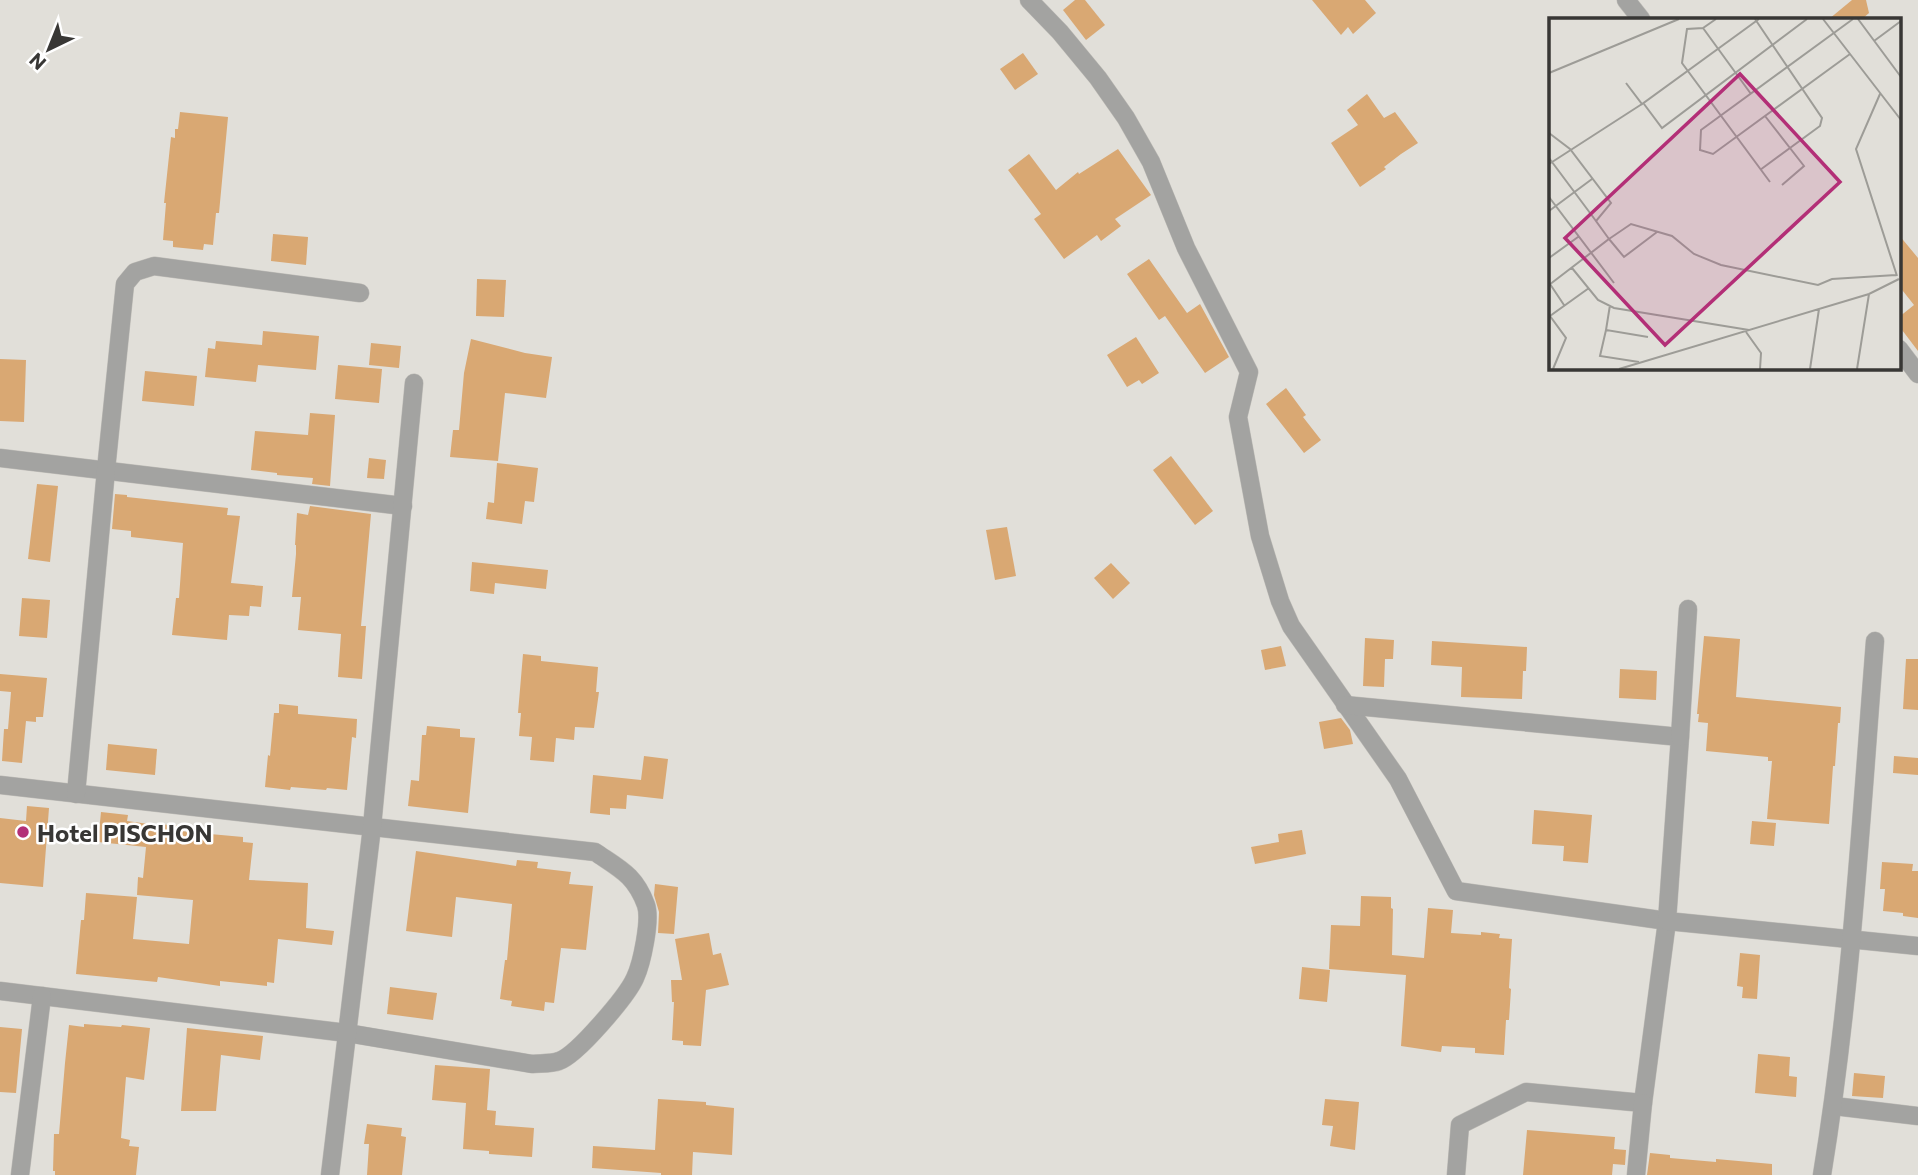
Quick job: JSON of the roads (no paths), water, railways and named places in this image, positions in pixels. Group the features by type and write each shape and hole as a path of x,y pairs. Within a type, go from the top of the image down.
{"street":[{"path":"1029,0 1098,78 1126,118 1151,162 1186,248 1249,372 1238,417 1260,536 1280,601 1291,625 1398,779 1456,891 1667,921 1918,946"},
{"path":"1626,0 1640,18"},
{"path":"76,794 125,284 135,272 154,266 360,293"},
{"path":"1900,350 1918,374"},
{"path":"330,1175 372,827 414,383"},
{"path":"0,458 403,506"},
{"path":"1636,1175 1667,921 1688,609"},
{"path":"1822,1175 1834,1106 1851,939 1875,641"},
{"path":"1345,705 1680,737"},
{"path":"0,785 595,852 633,878 647,907 644,948 634,980 611,1012 574,1051 559,1061 532,1065 347,1033 0,991"},
{"path":"20,1175 42,996"},
{"path":"1456,1175 1460,1125 1526,1091 1643,1103"},
{"path":"1834,1106 1918,1116"}],"place":[{"name":"Hotel PISCHON","path":"23,832"}]}
